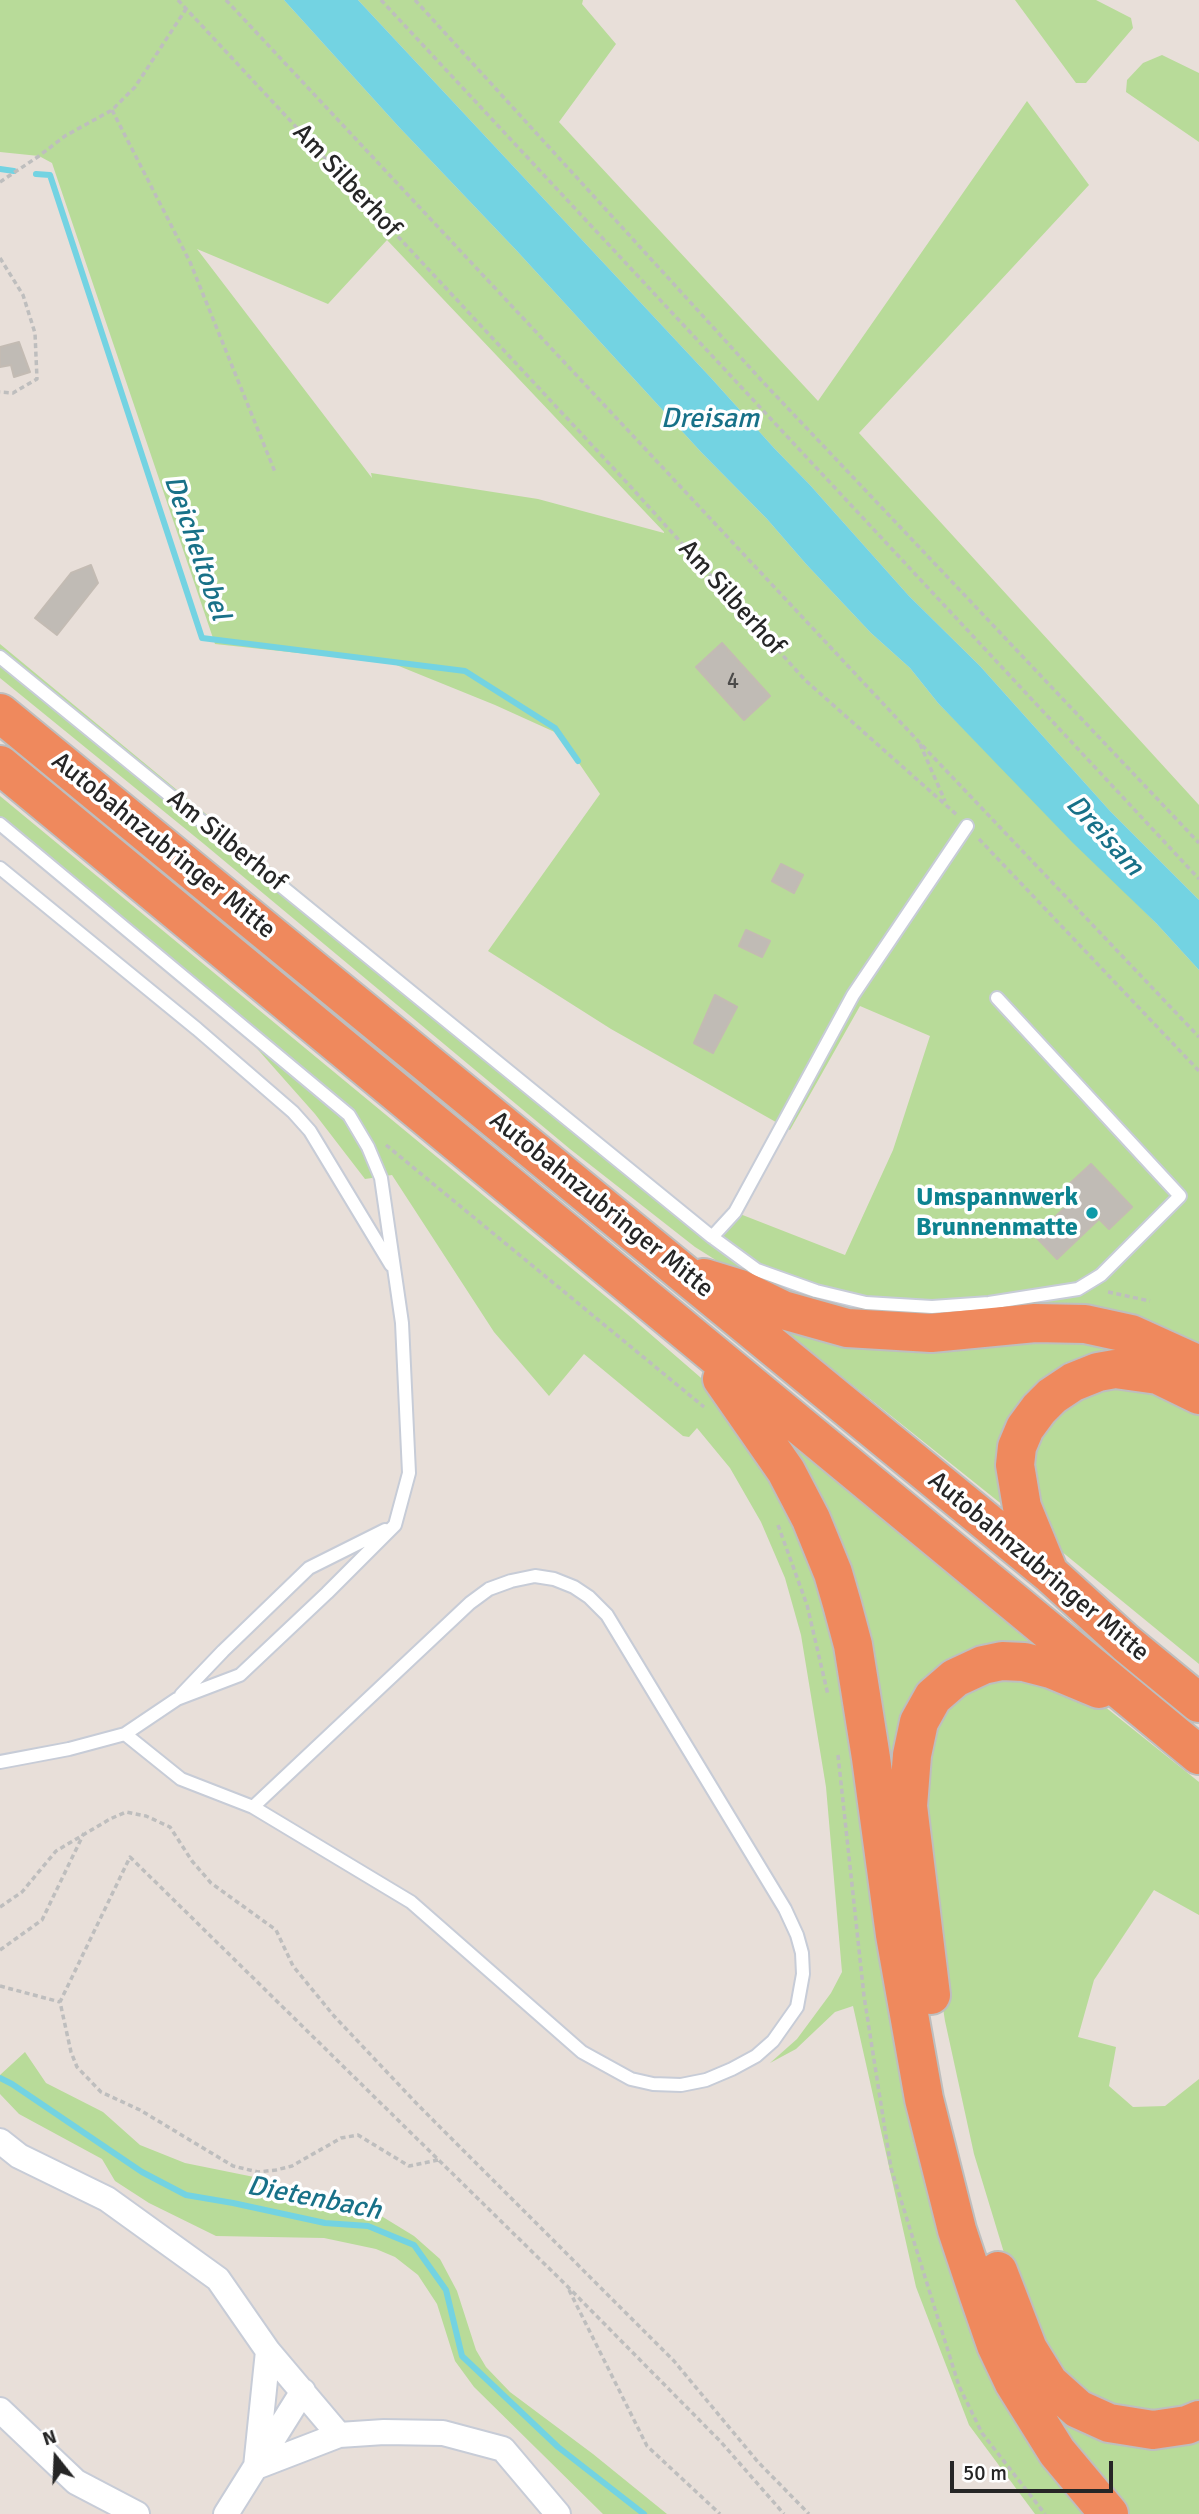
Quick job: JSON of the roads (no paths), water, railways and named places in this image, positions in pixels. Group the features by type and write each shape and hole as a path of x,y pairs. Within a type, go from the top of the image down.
{"highway":[{"name":"Autobahnzubringer Mitte","path":"0,713 1049,1573 1126,1643 1199,1703"},
{"name":"Autobahnzubringer Mitte","path":"0,765 1199,1755"},
{"path":"683,1272 740,1289 783,1310 847,1328 931,1333 1035,1323 1085,1324 1131,1334 1199,1365"},
{"path":"692,1338 786,1471 811,1519 833,1573 853,1646 923,2099 957,2230 996,2345 1014,2383 1057,2452 1109,2514"},
{"path":"1049,1573 1021,1507 1015,1465 1017,1447 1039,1409 1073,1382 1098,1372 1115,1369 1158,1375 1199,1395"},
{"path":"1137,1705 1051,1669 1024,1662 1002,1661 983,1665 955,1678 933,1697 919,1722 912,1755 908,1806 925,1959 953,2111 974,2195 1008,2302 1028,2349 1049,2383 1078,2409 1109,2423 1153,2430 1187,2425 1199,2420"}],"street":[{"path":"0,2141 19,2156 107,2199 218,2279 268,2351 339,2435"},
{"path":"256,2467 268,2351"},
{"path":"226,2514 303,2391"},
{"path":"0,2410 76,2482 137,2514"},
{"path":"256,2467 339,2435 384,2432 443,2433 503,2449 558,2514"}],"lane":[{"name":"Am Silberhof","path":"0,657 712,1237 757,1270 816,1291 866,1303 932,1307 989,1303 1078,1289 1101,1275 1180,1196 996,998"},
{"path":"0,824 349,1115 368,1147 381,1178 402,1323 409,1473 395,1525 240,1675 177,1699"},
{"path":"712,1237 735,1212 853,995 967,827"},
{"path":"0,868 293,1112 310,1131 395,1272"},
{"path":"0,1762 69,1749 125,1734 177,1699 309,1568 395,1525"},
{"path":"125,1734 181,1779 253,1807 411,1902 582,2052 631,2079 653,2084 681,2085 706,2080 732,2069 756,2056 773,2041 797,2007 803,1974 802,1953 785,1909 607,1615 589,1597 554,1579 535,1576 489,1589 253,1807"}],"water":[{"name":"Dreisam","path":"284,0 358,0 810,485 909,596 980,666 1110,811 1199,900 1199,970 1156,923 1073,843 938,703 910,668 871,633"}],"waterway":[{"name":"Deicheltobel","path":"0,169 14,171"},
{"name":"Deicheltobel","path":"36,174 50,175 202,638 465,671 555,728 578,761"},
{"name":"Dietenbach","path":"0,2078 142,2172 186,2195 325,2223 368,2226 414,2245 446,2290 462,2356 558,2447 644,2514"}],"place":[{"name":"Umspannwerk Brunnenmatte","path":"1092,1213"}]}
